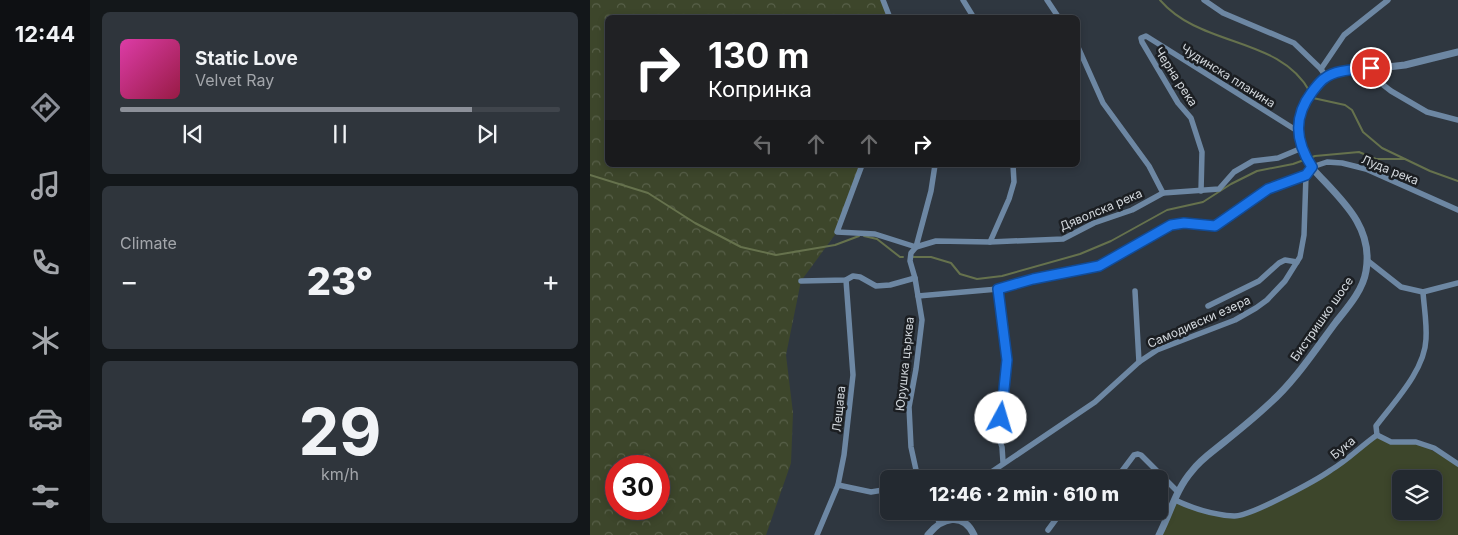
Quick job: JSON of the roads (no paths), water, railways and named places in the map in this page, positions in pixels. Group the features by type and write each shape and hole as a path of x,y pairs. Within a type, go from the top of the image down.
{"street":[{"path":"883,0 889,15"},
{"path":"963,0 972,15"},
{"path":"1047,0 1057,15"},
{"path":"1204,0 1223,13 1294,43 1321,69 1326,77 1342,72 1405,65 1457,54"},
{"path":"1321,69 1344,35 1388,0"},
{"name":"Чудинска планина","path":"1146,36 1299,132"},
{"name":"Черна река","path":"1146,36 1141,38 1142,42 1178,103 1191,118 1202,152 1201,190"},
{"path":"1080,51 1103,103 1150,166 1163,193"},
{"path":"1371,68 1382,84 1426,112 1458,120"},
{"name":"Бистришко шосе","path":"1159,535 1185,480 1199,463 1270,404 1292,380 1356,296 1366,274 1368,261 1362,229 1353,213 1312,167 1302,148 1298,122 1300,110 1315,88 1326,77"},
{"name":"Дяволска река","path":"916,247 936,241 990,242 1063,239 1094,223 1132,210 1163,193 1219,189 1234,172 1253,161 1278,158 1302,148"},
{"name":"Луда река","path":"1312,167 1327,162 1342,162 1366,169 1458,210"},
{"path":"861,167 836,232 875,234 916,247"},
{"name":"Юрушка църква","path":"915,470 911,447 909,407 922,320 915,278 910,261 911,253 916,247 931,192 935,167"},
{"path":"990,242 1009,199 1014,182 1013,167"},
{"path":"918,296 998,289 1033,279 1099,266 1171,225 1184,223 1215,226 1268,189 1306,175 1312,167"},
{"name":"Самодивски езера","path":"993,470 1096,402 1139,362 1162,347 1235,320 1267,300 1285,282 1302,250 1306,175"},
{"name":"Самодивски езера","path":"1208,306 1259,281 1285,260 1297,262"},
{"path":"1368,261 1401,287 1424,292 1458,283"},
{"path":"802,281 846,280 853,276 860,277 876,286 890,285 915,278"},
{"name":"Лещава","path":"817,535 838,485 844,455 853,375 846,280"},
{"path":"998,289 1007,360 999,438 1004,462"},
{"path":"1135,291 1139,362"},
{"path":"1424,292 1426,340 1423,354 1416,371 1376,426 1377,435 1391,442 1416,442 1434,448 1458,464"},
{"name":"Бука","path":"1175,500 1193,509 1236,516 1249,512 1273,502 1332,470 1377,435"},
{"path":"1123,470 1134,456 1138,454 1142,455 1157,470"},
{"path":"1168,482 1178,492"},
{"path":"838,485 870,492 880,490"},
{"path":"928,535 940,522 948,519 963,522 974,535"},
{"path":"1048,530 1055,520"}],"waterway":[{"path":"1160,0 1177,15 1197,27 1260,51 1280,61 1297,74 1310,92"},
{"path":"1312,96 1313,98 1345,105 1352,110 1363,132 1382,148 1430,171 1458,181"},
{"path":"913,257 931,257 951,263 960,274 977,279 1002,276 1080,254 1111,241 1167,210 1203,202 1231,184 1257,171 1293,164 1315,156 1359,152 1376,159 1405,159"},
{"path":"590,175 648,193 695,223 741,247 776,255 835,245 859,236"},
{"path":"864,236 877,239 900,257 903,257"}]}
